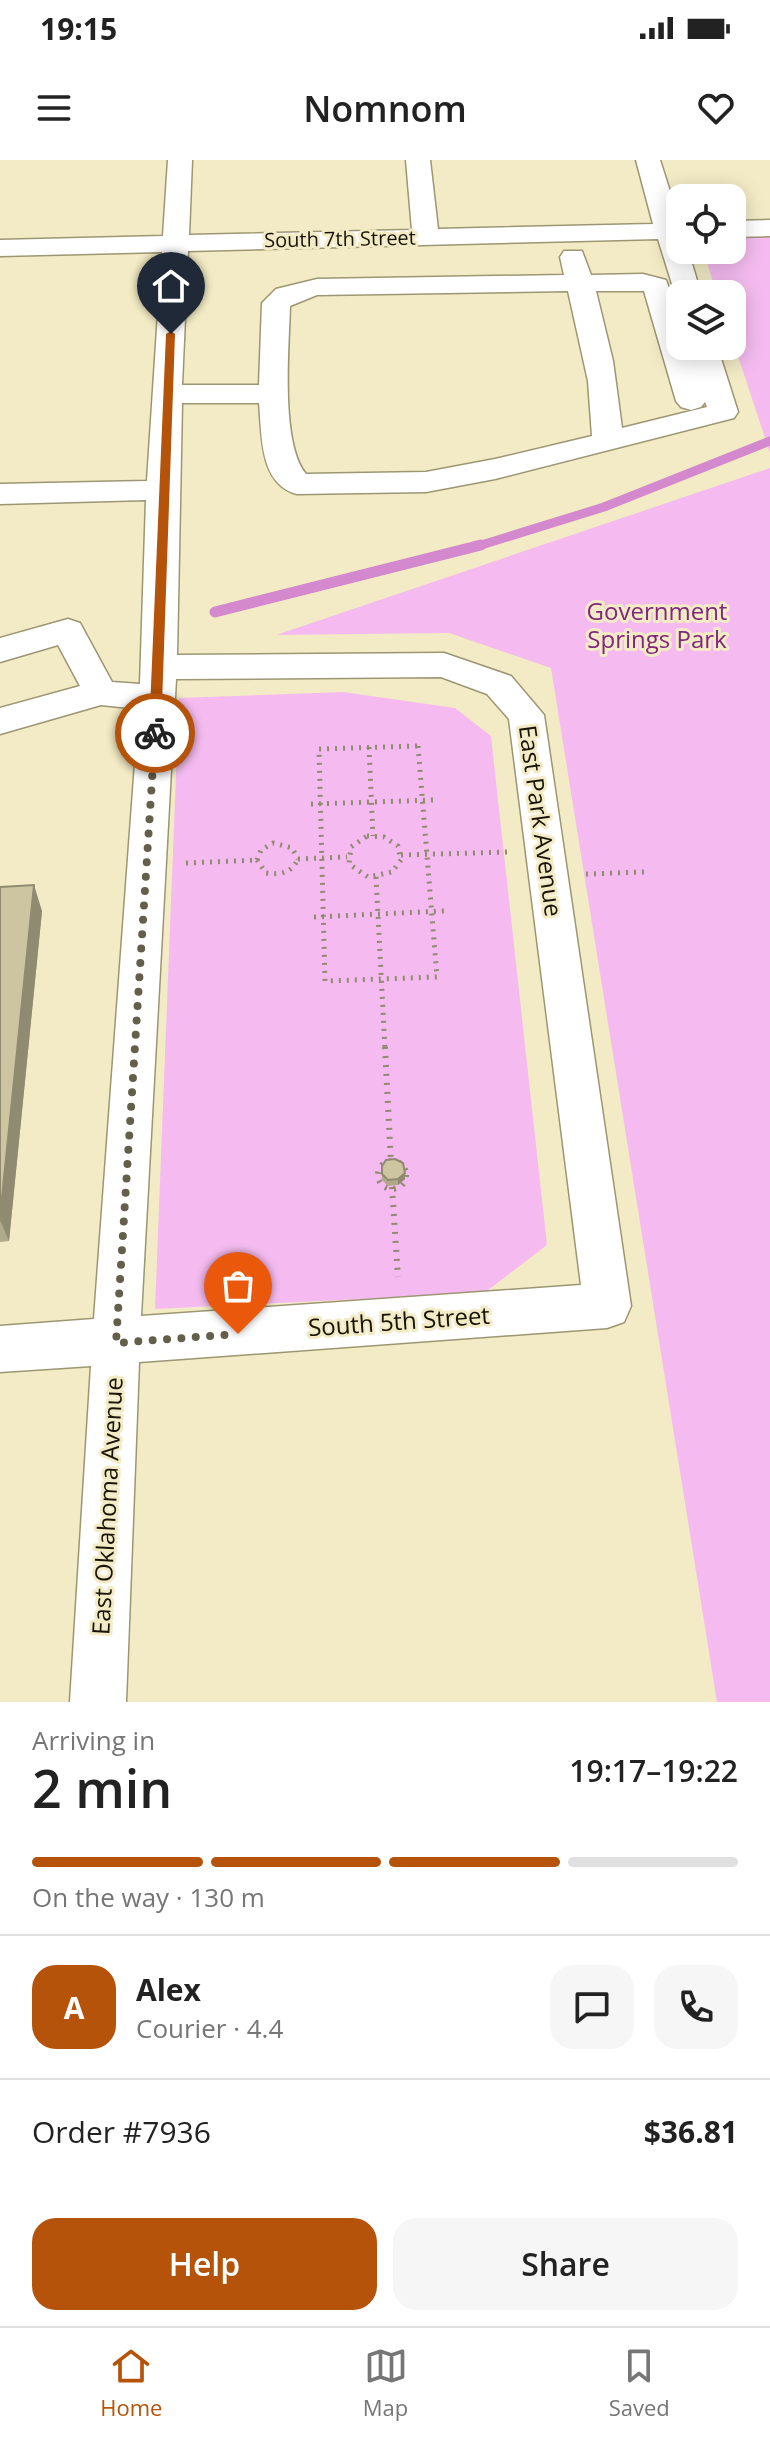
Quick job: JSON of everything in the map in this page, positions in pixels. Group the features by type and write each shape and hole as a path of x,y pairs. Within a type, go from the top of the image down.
{"street":[{"name":"East Oklahoma Avenue","path":"98,1702 116,1343 158,683 162,490 180,160"},
{"path":"418,160 426,237"},
{"path":"648,160 666,209"},
{"path":"746,229 770,228"},
{"name":"South 7th Street","path":"0,248 666,231"},
{"path":"567,234 600,368 607,408 607,442"},
{"path":"337,239 341,287"},
{"path":"643,282 656,286 710,415 607,442 426,482 297,484 281,464 273,394 276,303 286,295 317,287 643,282"},
{"path":"704,360 710,415"},
{"path":"167,394 273,394"},
{"path":"0,494 162,490"},
{"path":"0,650 68,631 101,693 0,721"},
{"name":"East Park Avenue","path":"101,693 158,683 444,665 499,685 526,715 607,1306"},
{"name":"South 5th Street","path":"0,1349 607,1306"}],"path":[{"path":"418,746 437,977 325,981 319,749 369,747 418,746"},
{"path":"369,747 373,836"},
{"path":"311,804 434,800"},
{"path":"373,836 392,841 401,855 392,872 376,877 354,870 347,857 352,844 373,836"},
{"path":"257,860 261,850 273,843 292,848 298,859"},
{"path":"401,855 644,872"},
{"path":"298,859 347,857"},
{"path":"257,860 266,873 278,875 290,871 298,859"},
{"path":"147,864 257,860"},
{"path":"376,877 391,1163"},
{"path":"314,917 444,911"},
{"path":"383,1164 405,1167 408,1178 399,1187 392,1187 386,1187 377,1180 377,1172 383,1164"},
{"path":"392,1187 398,1279"}],"green space":[{"path":"770,236 770,453 739,360 746,360 746,280 713,280 707,264 746,264 746,237"},
{"name":"Government Springs Park","path":"770,468 770,1702 717,1702 551,668 449,633 276,635"},
{"path":"343,692 455,708 491,736 547,1245 484,1293 155,1309 179,698"}],"building":[{"path":"34,885 0,1217 0,887"},
{"path":"395,1159 403,1163 405,1173 398,1179 388,1180 382,1174 382,1166 386,1160"}],"waterway":[{"path":"475,547 604,507 770,441"},
{"path":"215,612 481,545"}],"way so far":[{"path":"155,733 116,1343 238,1334"}],"route":[{"path":"155,733 162,490 171,334"}]}
